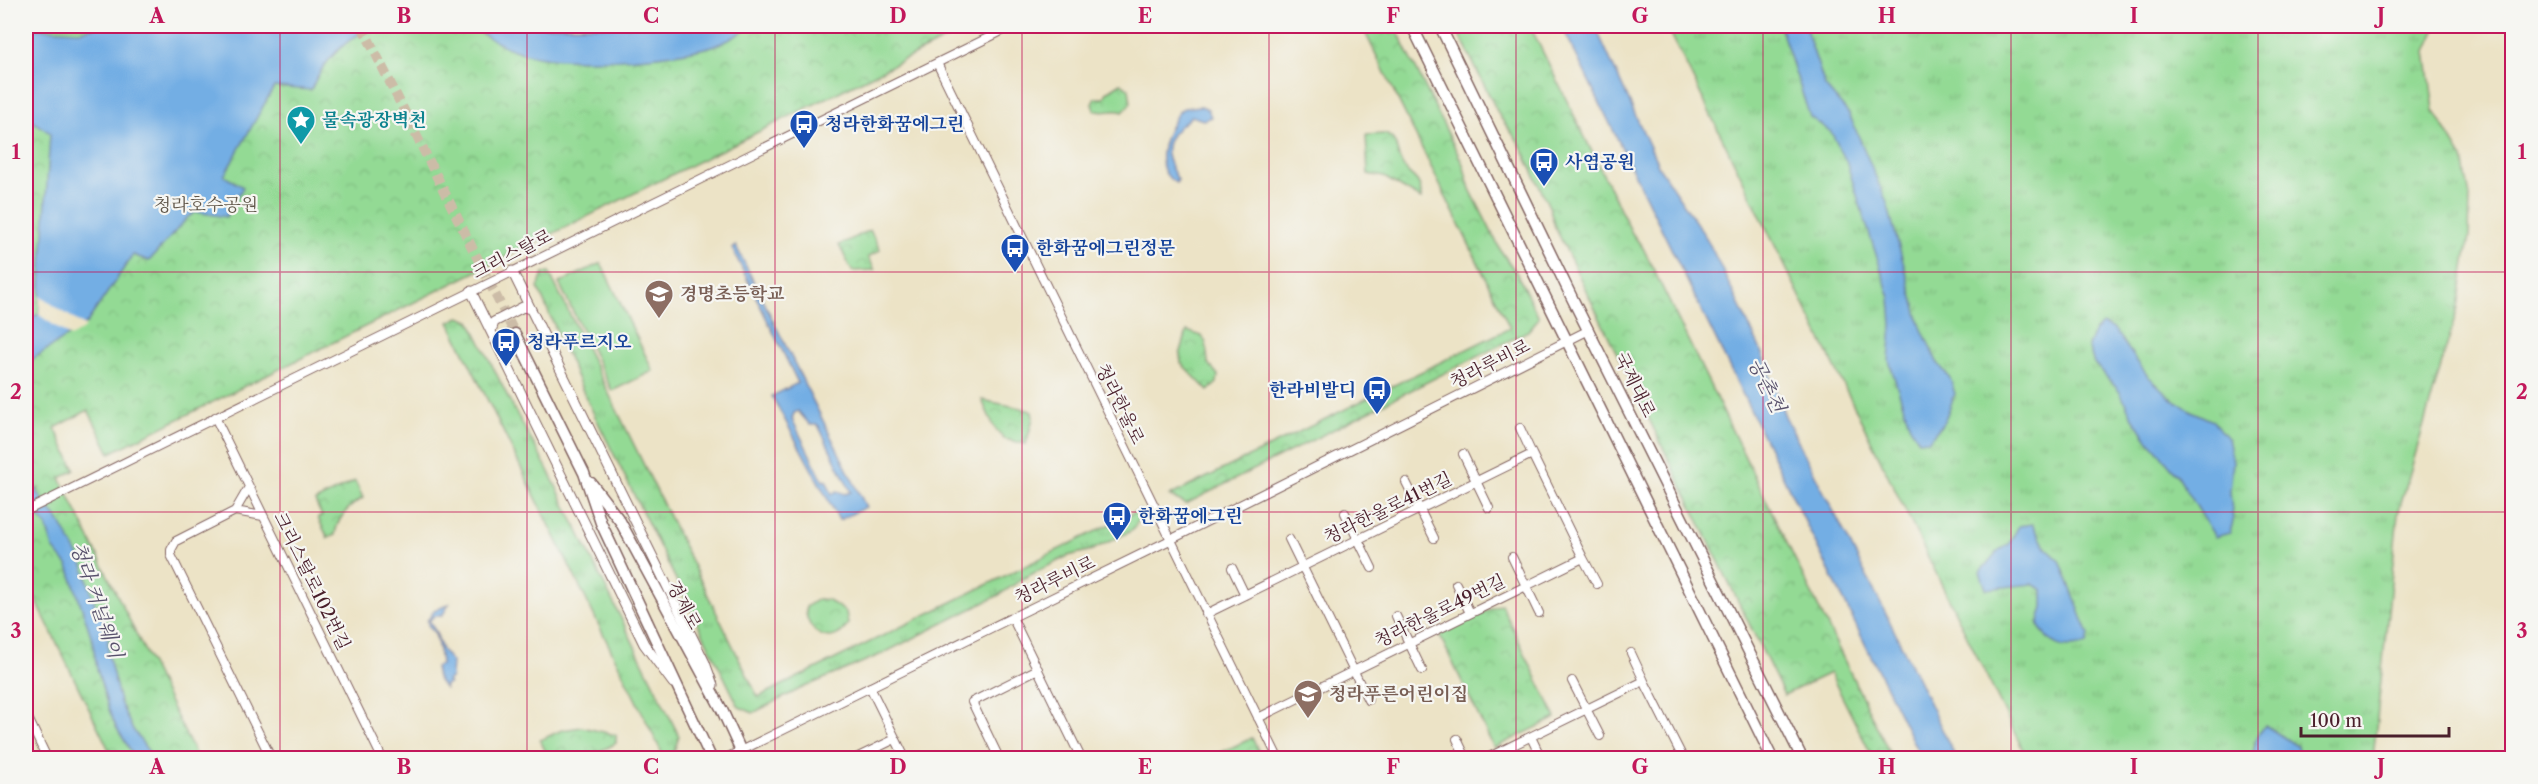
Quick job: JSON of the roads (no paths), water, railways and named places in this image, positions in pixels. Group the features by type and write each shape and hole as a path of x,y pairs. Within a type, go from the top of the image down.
{"main road":[{"path":"1412,26 1772,759"},
{"name":"국제대로","path":"1440,26 1802,759"},
{"name":"경제로","path":"514,334 584,473 601,523 711,759"},
{"name":"경제로","path":"584,473 620,521 722,710 742,755"}],"street":[{"name":"크리스탈로","path":"26,511 1012,26"},
{"name":"청라한울로","path":"937,63 1278,759"},
{"path":"512,271 705,663 722,710"},
{"path":"471,291 644,644 685,700"},
{"path":"491,332 494,322 523,307 530,309"},
{"name":"청라루비로","path":"726,759 742,755 870,687 1589,330"},
{"name":"크리스탈로102번길","path":"215,417 382,759"},
{"path":"1520,428 1597,584"},
{"path":"1463,454 1489,508"},
{"name":"청라한울로41번길","path":"1206,614 1532,454"},
{"path":"1406,482 1434,538"},
{"path":"249,488 235,511 176,541 171,555 271,759"},
{"path":"235,511 263,516"},
{"path":"1346,513 1372,568"},
{"path":"1289,539 1368,700"},
{"path":"1512,557 1539,613"},
{"name":"청라한울로49번길","path":"1258,718 1583,558"},
{"path":"1232,568 1245,595"},
{"path":"1456,584 1470,613"},
{"path":"1395,616 1422,670"},
{"path":"1012,617 1081,759"},
{"path":"1631,653 1683,759"},
{"path":"999,759 972,702 1038,669"},
{"path":"1572,681 1600,736"},
{"path":"1486,759 1644,681"},
{"path":"870,687 905,759"},
{"path":"26,714 47,759"},
{"path":"1531,737 1541,759"},
{"path":"856,759 895,739"},
{"path":"1456,739 1466,759"}],"water":[{"path":"101,26 378,26 356,36 337,51 322,69 311,90 274,87 224,176 243,187 226,217 196,212 188,217 149,261 133,255 86,324 28,362 26,366 26,321 39,314 50,133 26,117 26,28 79,31"},
{"path":"464,26 751,26 727,41 699,50 646,57 587,60 534,55 514,50"},
{"name":"공촌천","path":"1562,26 1595,26 1659,167 1707,239 1759,346 1785,416 1956,758 1921,758"},
{"path":"1780,26 1805,26 1825,86 1849,114 1887,203 1921,327 1937,362 1950,378 1955,394 1944,422 1929,440 1919,441 1910,427 1889,361 1892,325 1890,298 1846,161 1831,132 1810,117"},
{"path":"1201,106 1208,109 1211,117 1203,120 1191,116 1171,135 1168,142 1167,154 1178,180 1176,183 1164,170 1163,144 1180,110"},
{"path":"736,246 866,507 839,520 772,396 798,383 732,248","holes":["798,411 810,425 818,425 851,492 845,494 837,491 832,494 826,480 823,481 792,419 794,413"]},
{"path":"2103,324 2114,329 2147,375 2171,398 2213,421 2228,438 2233,462 2230,492 2233,521 2230,533 2215,537 2177,474 2131,415 2120,392 2094,363 2088,346 2095,330"},
{"path":"26,474 58,519 82,562 95,604 108,627 108,654 120,702 132,728 153,758 135,758 116,727 97,669 92,639 68,566 53,548 46,525 26,501"},
{"path":"2032,524 2046,548 2060,561 2089,635 2087,644 2064,647 2053,643 2048,638 2038,625 2043,607 2043,590 2032,584 1986,589 1980,572 1995,554 2009,544 2019,526"},
{"path":"449,604 442,616 434,616 429,621 436,632 442,650 452,662 451,677 445,689 437,678 435,667 441,665 440,654 435,634 427,621 434,611"},
{"path":"2265,725 2297,746 2300,758 2252,758 2256,739"}],"tunnel":[{"path":"362,26 515,334"}],"place":[{"name":"물속광장벽천","path":"301,146"},
{"name":"청라한화꿈에그린","path":"804,150"},
{"name":"사염공원","path":"1544,188"},
{"name":"한화꿈에그린정문","path":"1015,274"},
{"name":"경명초등학교","path":"659,320"},
{"name":"청라푸르지오","path":"506,368"},
{"name":"한라비발디","path":"1377,416"},
{"name":"한화꿈에그린","path":"1117,542"},
{"name":"청라푸른어린이집","path":"1308,720"}],"park label":[{"name":"청라호수공원","path":"206,205"}],"water label":[{"name":"청라 커널웨이","path":"97,600"}]}
